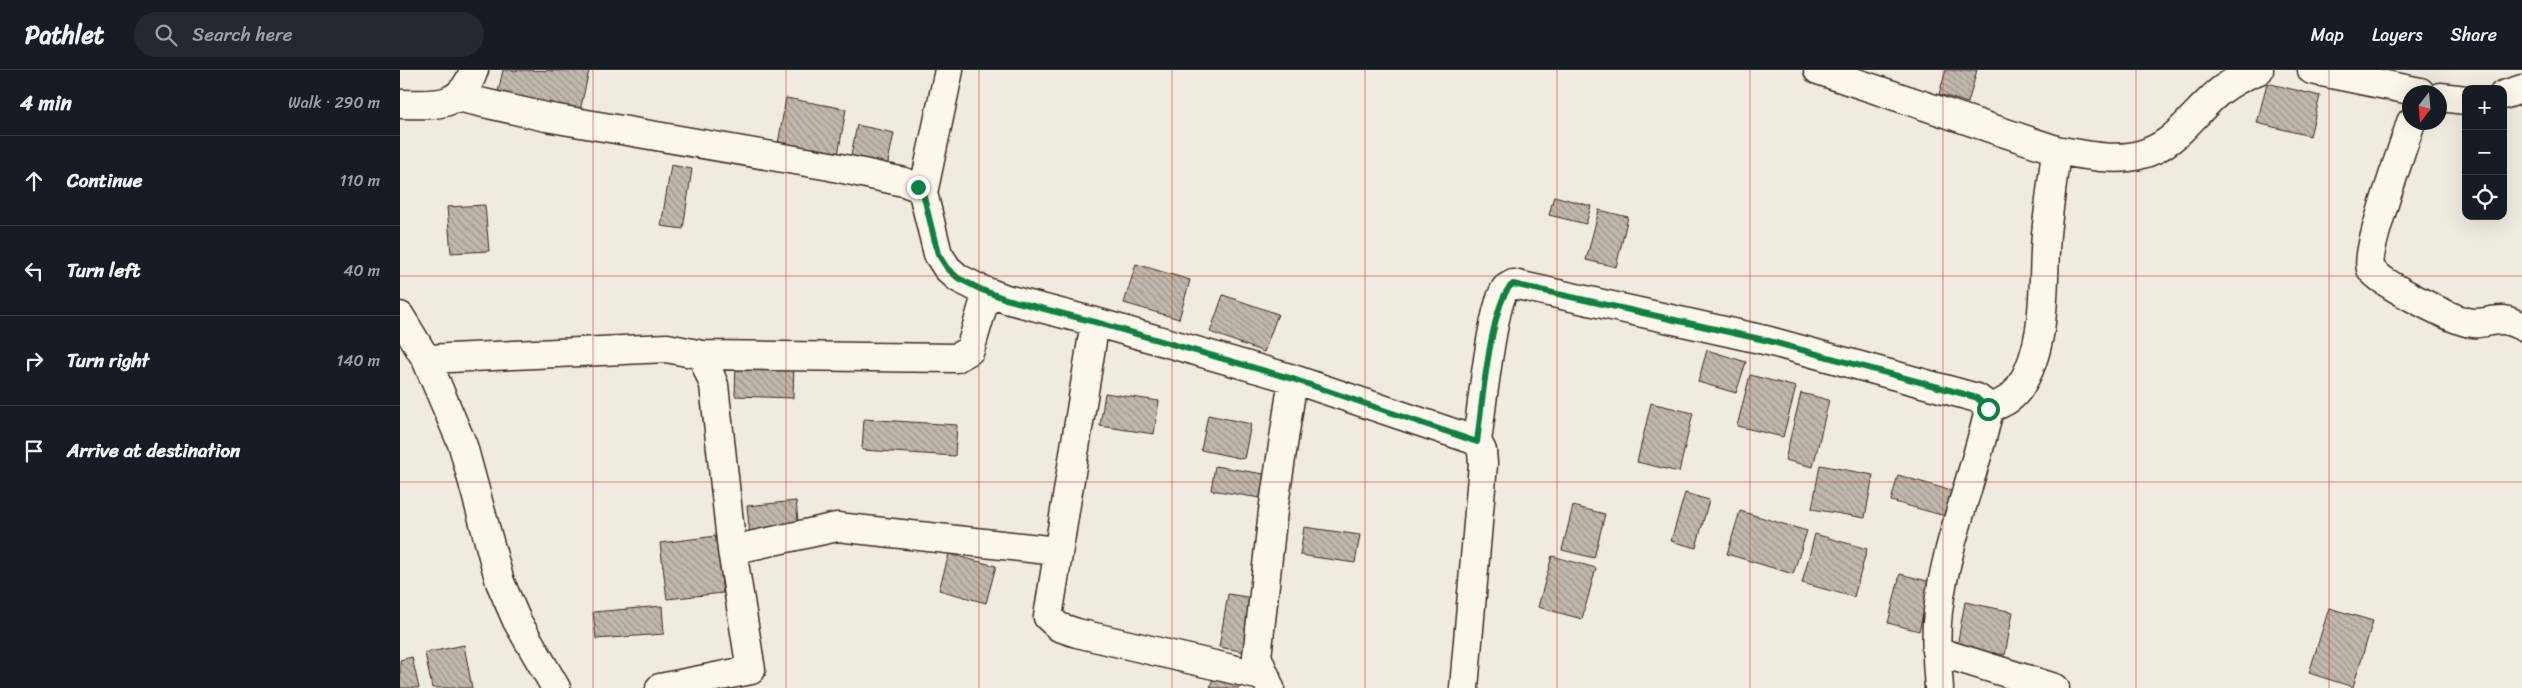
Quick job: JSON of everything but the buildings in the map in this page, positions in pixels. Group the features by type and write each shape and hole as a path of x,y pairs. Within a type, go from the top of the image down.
{"street":[{"path":"400,104 440,104 458,97 465,90 474,70"},
{"path":"949,70 923,193 938,254 947,268 958,278 1006,299 1095,322 1293,379 1477,442"},
{"path":"1818,70 2056,150 2096,157 2125,158 2155,150 2177,136 2219,92 2259,70"},
{"path":"2312,70 2402,88"},
{"path":"2507,94 2522,89"},
{"path":"458,97 546,117 830,166 910,183 923,193"},
{"path":"2447,98 2462,100"},
{"path":"2408,130 2374,240 2370,260 2371,268 2384,282 2463,322 2481,324 2503,320 2522,326"},
{"path":"1988,409 2009,401 2029,371 2036,347 2041,320 2046,233 2056,150"},
{"path":"1464,688 1483,464 1482,451 1477,442 1493,331 1502,295 1506,288 1513,284 1769,341 1977,398 1988,409"},
{"path":"426,359 667,348 702,356 956,358 970,350 987,292"},
{"path":"400,316 426,359 463,446 500,582 517,622 556,688"},
{"path":"1095,322 1047,611 1051,621 1058,626 1078,633 1268,683"},
{"path":"660,688 751,670 732,550 714,385 702,356"},
{"path":"1268,683 1257,656 1273,511 1293,379"},
{"path":"1939,688 1936,651 1938,613 1948,552 1984,433 1988,409"},
{"path":"732,550 837,527 1057,551"},
{"path":"1936,651 2055,688"}],"route":[{"path":"918,187 923,193 938,254 947,268 958,278 982,290 1006,299 1095,322 1293,379 1477,442 1493,331 1502,295 1506,288 1513,284 1769,341 1977,398 1988,409"}]}
